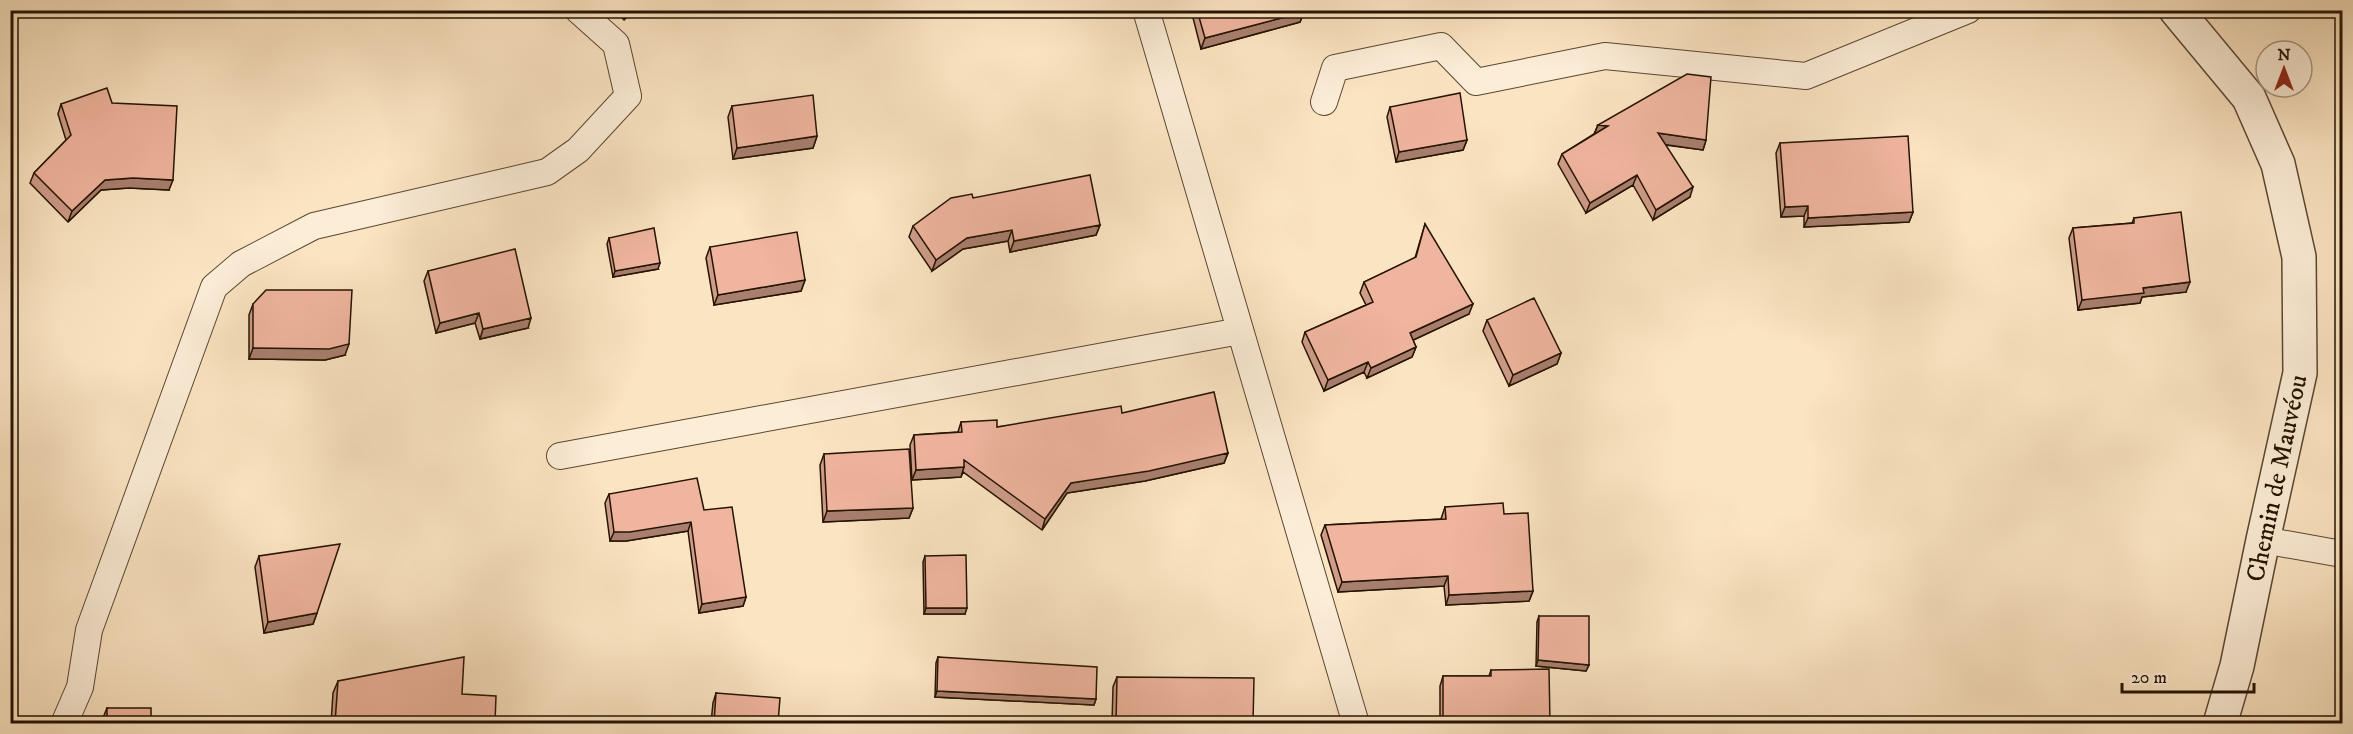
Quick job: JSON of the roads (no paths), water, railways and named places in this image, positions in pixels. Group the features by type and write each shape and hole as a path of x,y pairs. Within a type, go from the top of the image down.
{"street":[{"name":"Chemin de Mauvéou","path":"2176,10 2249,98 2278,164 2299,257 2300,373 2237,666 2220,723"}],"lane":[{"path":"64,723 80,687 89,630 214,287 241,264 314,226 547,172 578,150 628,96 615,44 578,10"},
{"path":"1146,10 1356,723"},
{"path":"1324,102 1335,68 1442,46 1476,82 1605,56 1806,76 1968,10"},
{"path":"560,456 1240,332"},
{"path":"2263,540 2343,554"}]}
